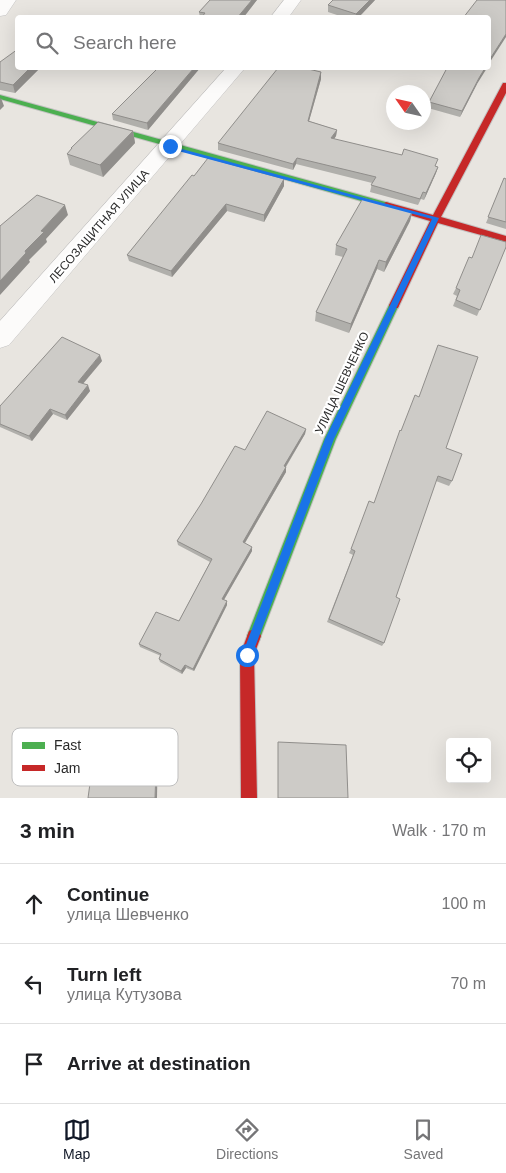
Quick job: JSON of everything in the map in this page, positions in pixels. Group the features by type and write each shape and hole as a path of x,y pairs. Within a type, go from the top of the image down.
{"street":[{"path":"0,11 8,0"},
{"path":"280,15 293,0"},
{"name":"ЛЕСОЗАЩИТНАЯ УЛИЦА","path":"0,338 170,146 234,70"},
{"name":"УЛИЦА ШЕВЧЕНКО","path":"249,798 247,655 330,439 436,218 506,84"},
{"path":"0,98 506,239"}],"building":[{"path":"210,0 252,0 240,15 203,15 205,13 199,12"},
{"path":"333,0 370,0 356,14 328,5"},
{"path":"477,0 506,0 506,34 491,57 491,15 465,15"},
{"path":"15,51 15,70 28,70 13,85 0,82 0,62"},
{"path":"156,70 192,70 147,123 112,114"},
{"path":"276,70 312,70 321,72 308,121 337,130 331,138 402,155 404,149 438,159 435,166 438,167 426,193 423,192 420,199 371,185 376,177 297,158 293,164 218,143"},
{"path":"446,70 484,70 479,78 462,111 431,103 431,98"},
{"path":"98,122 133,131 100,165 67,154 71,148"},
{"path":"208,158 284,179 264,215 226,204 171,271 127,255 192,175 194,176"},
{"path":"504,178 506,179 506,222 488,217"},
{"path":"37,195 65,205 41,231 44,232 0,281 0,226"},
{"path":"363,198 412,212 386,262 379,260 351,324 316,312 347,249 336,245"},
{"path":"481,235 506,242 506,247 480,310 456,300 460,290 456,288 469,257 472,258"},
{"path":"62,337 100,355 78,382 88,385 65,415 50,409 29,436 0,424 0,406"},
{"path":"438,345 478,357 446,448 462,454 452,481 438,476 396,597 400,599 384,643 329,619 355,551 351,549 369,501 374,503 400,430 415,395 419,397"},
{"path":"267,411 306,429 243,542 252,547 222,599 227,601 193,669 185,665 181,671 159,659 161,654 139,644 156,612 179,621 212,559 177,541 235,446 245,450"},
{"path":"278,742 346,745 348,798 278,798"},
{"path":"90,786 155,786 155,798 88,798"}],"traffic: fast":[{"path":"0,97 386,205"},
{"path":"254,636 330,439 394,305"}],"traffic: jam":[{"path":"394,305 436,218 506,85"},
{"path":"386,205 506,239"},
{"path":"249,798 247,655 254,636"}],"route":[{"path":"170,146 436,218 330,439 247,655"}]}
